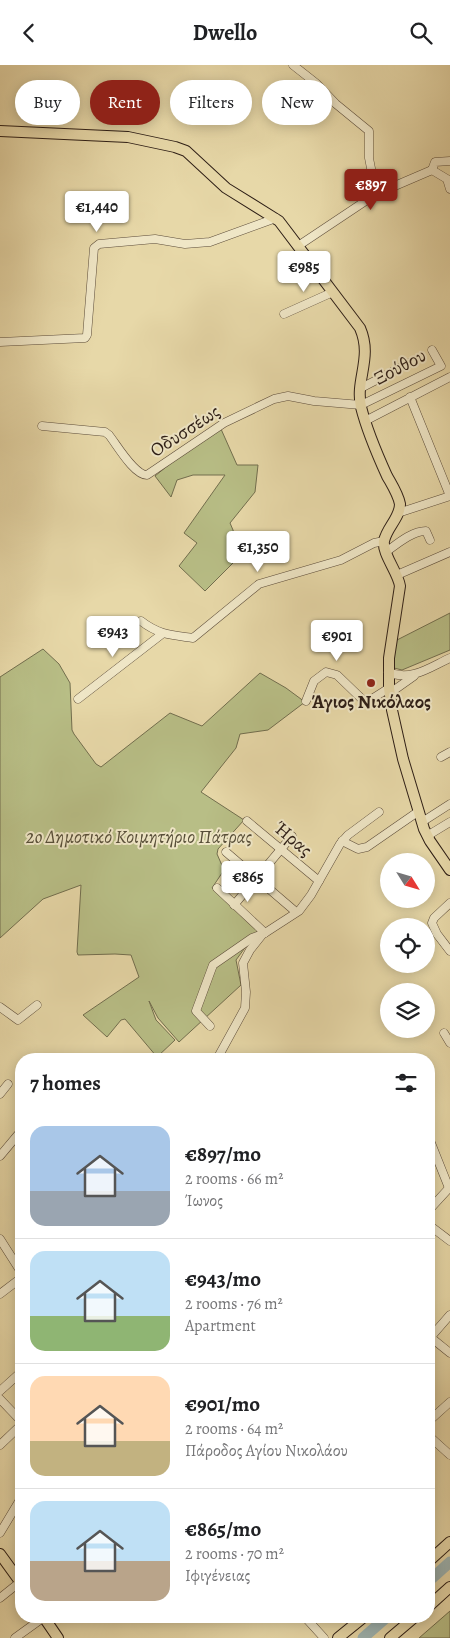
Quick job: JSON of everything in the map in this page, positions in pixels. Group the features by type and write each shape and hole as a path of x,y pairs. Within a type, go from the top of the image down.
{"main road":[{"path":"0,131 128,137 175,147 191,154 233,194 276,218 360,328 365,340 366,352 361,388 361,405 365,421 379,456 400,501 398,513 384,541 386,552 400,586 390,648 388,672 390,690 401,750 422,822 427,836 447,859 450,870"},
{"path":"435,1556 450,1542"},
{"path":"0,1554 15,1571"},
{"path":"435,1601 450,1588"},
{"path":"48,1623 58,1638"},
{"path":"338,1638 356,1623"},
{"path":"390,1638 408,1623"}],"street":[{"path":"293,65 315,82 338,107 368,131 369,158 376,194"},
{"path":"432,170 434,162 450,161"},
{"path":"298,246 376,194 432,170 449,178 450,189"},
{"path":"0,342 85,338 87,335 94,248 99,244 155,239 186,245 200,244 276,218"},
{"path":"284,314 333,292"},
{"name":"Ξούθου","path":"361,405 440,366 432,350"},
{"path":"361,388 413,361"},
{"path":"365,421 447,379"},
{"name":"Οδυσσέως","path":"42,426 105,432 135,470 142,475 147,475 224,423 274,399 288,396 314,401 361,405"},
{"path":"398,513 450,496 410,397"},
{"path":"386,552 407,538 422,531 426,531 430,540"},
{"path":"141,621 152,630 162,634 193,638 259,584 341,559 374,543 384,541"},
{"path":"397,575 450,552"},
{"path":"78,699 162,634"},
{"path":"306,701 314,681 326,672 337,675 364,701 367,701 450,658"},
{"path":"388,672 402,676 418,673"},
{"path":"441,757 450,752"},
{"path":"422,822 450,804"},
{"path":"342,841 358,849 367,847 419,811"},
{"path":"210,1026 196,1011 213,965 252,938 264,933 296,912 319,881 342,841 379,812"},
{"name":"Ήρας","path":"247,821 319,881"},
{"path":"427,836 450,822"},
{"path":"234,905 292,836"},
{"path":"226,852 296,912"},
{"path":"217,888 264,933"},
{"path":"450,903 434,918 432,923 437,934 450,951"},
{"path":"220,1053 245,1008 246,992 243,963 250,950 264,933"},
{"path":"0,1007 18,1020 37,1005"},
{"path":"444,1033 450,1043"},
{"path":"0,1093 8,1084"},
{"path":"0,1156 15,1138"},
{"path":"435,1152 450,1187 435,1203"},
{"path":"435,1230 450,1241"},
{"path":"0,1239 15,1263"},
{"path":"0,1294 15,1283"},
{"path":"435,1331 450,1315"},
{"path":"435,1342 450,1353"},
{"path":"0,1391 15,1377"},
{"path":"0,1399 15,1416"},
{"path":"435,1416 450,1402"},
{"path":"0,1445 15,1429"},
{"path":"435,1441 450,1455"},
{"path":"0,1533 15,1508"},
{"path":"0,1598 15,1581"},
{"path":"15,1638 36,1623"},
{"path":"310,1623 324,1638"}],"green space":[{"path":"221,429 237,465 258,465 255,492 230,523 239,557 205,591 179,566 197,543 184,533 225,475 193,475 177,480 171,497 155,476 188,449"},
{"path":"450,613 450,650 402,670 394,668 395,641"},
{"name":"2o Δημοτικό Κοιμητήριο Πάτρας","path":"43,649 59,664 70,683 72,730 96,764 101,767 170,713 202,726 260,673 305,702 268,730 240,734 236,748 201,792 244,820 218,849 217,854 224,870 212,888 258,930 236,960 241,985 179,1042 158,1018 149,1001 156,1020 175,1040 161,1053 154,1053 125,1019 121,1020 107,1037 83,1015 139,977 131,955 78,955 81,885 43,899 0,938 0,677"},
{"path":"450,1611 450,1638 419,1638"}],"waterway":[{"path":"435,1576 450,1562"},
{"path":"363,1638 380,1623"}],"place":[{"name":"Άγιος Νικόλαος","path":"371,683"}]}
